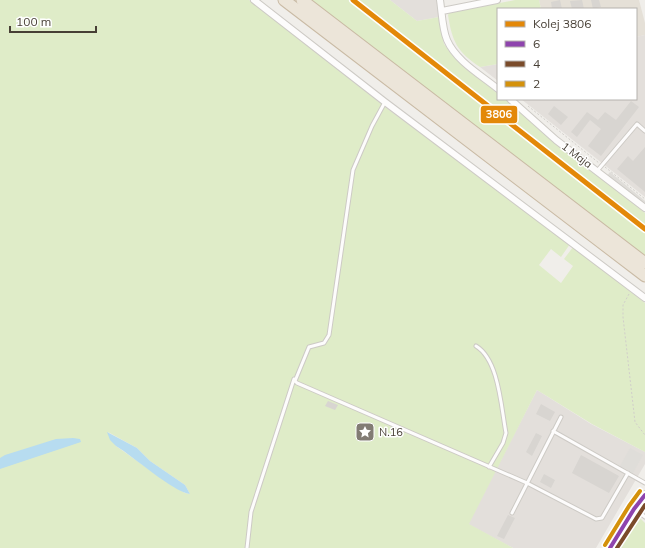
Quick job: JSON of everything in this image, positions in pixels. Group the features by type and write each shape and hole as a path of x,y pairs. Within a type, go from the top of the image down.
{"highway":[{"path":"284,0 645,276"},
{"path":"302,0 645,263"}],"street":[{"path":"254,0 385,102 645,298"},
{"path":"440,0 445,35 455,53 497,88"},
{"path":"442,11 497,0"},
{"name":"1 Maja","path":"511,100 556,140 645,208"},
{"path":"610,548 634,509 645,495"}],"lane":[{"path":"247,548 251,512 288,396 309,347 324,343 329,335 353,170 372,126 385,102"},
{"path":"597,171 637,124 645,131"},
{"path":"476,346 487,354 493,369 506,433 503,443 489,467"},
{"path":"295,378 297,383 527,483 596,519 601,519 628,473"},
{"path":"512,513 561,417"},
{"path":"553,431 644,483 645,478"},
{"path":"634,509 645,517"}],"path":[{"path":"540,116 645,200"},
{"path":"633,288 623,305 623,317 635,422 645,436"}],"shaded area":[{"path":"390,0 437,0 439,17 417,21"},
{"path":"539,0 639,0 645,23 645,35 637,37 637,8 541,8"},
{"path":"645,35 645,197 522,100 637,100 637,37"},
{"path":"497,64 497,80 480,67"},
{"path":"610,172 645,201 645,206 607,176"},
{"path":"537,390 591,424 645,452 645,464 596,548 513,548 468,524"},
{"path":"630,448 643,455 633,473 620,466"}],"green space":[{"path":"0,0 249,0 389,110 570,244 561,257 551,249 539,265 561,283 573,266 564,259 573,247 645,303 645,452 592,424 537,390 469,524 513,548 0,548","holes":["108,432 137,448 150,461 185,485 190,494 185,493 168,483 116,446"]},
{"path":"310,0 351,0 645,232 645,256"},
{"path":"357,0 390,0 417,21 439,17 444,44 452,55 497,93 497,100 506,100 645,213 645,227"},
{"path":"515,0 539,0 541,8 497,8 497,64 480,67 472,62 457,45 451,32 448,15 449,13"},
{"path":"633,518 640,518 645,523 645,548 613,548"}],"water":[{"path":"107,432 137,448 150,461 185,485 190,494 183,492 164,481 116,446 110,440"},
{"path":"56,439 80,439 81,442 0,469 0,458 5,455"}],"building":[{"path":"560,0 562,8 552,8 551,2"},
{"path":"582,0 584,8 572,8 570,1"},
{"path":"591,0 599,0 601,7 593,8"},
{"path":"631,101 639,107 601,156 588,146 601,129 590,120 577,137 571,132 587,112 598,120 605,112 616,120"},
{"path":"554,106 568,117 561,125 548,114"},
{"path":"645,147 645,192 617,169 628,156 633,161"},
{"path":"328,401 338,405 335,410 325,406"},
{"path":"541,404 555,412 550,421 536,414"},
{"path":"536,433 542,436 532,456 526,452"},
{"path":"581,455 619,476 609,493 572,473"},
{"path":"544,474 555,480 551,488 540,482"},
{"path":"508,515 515,518 504,539 497,536"}],"rail line":[{"name":"3806","path":"353,0 645,229"}],"transit line":[{"name":"2","path":"605,545 640,491"},
{"name":"6","path":"610,548 634,509 645,495"},
{"name":"4","path":"617,548 645,505"}],"place":[{"name":"N.16","path":"365,432"}]}
